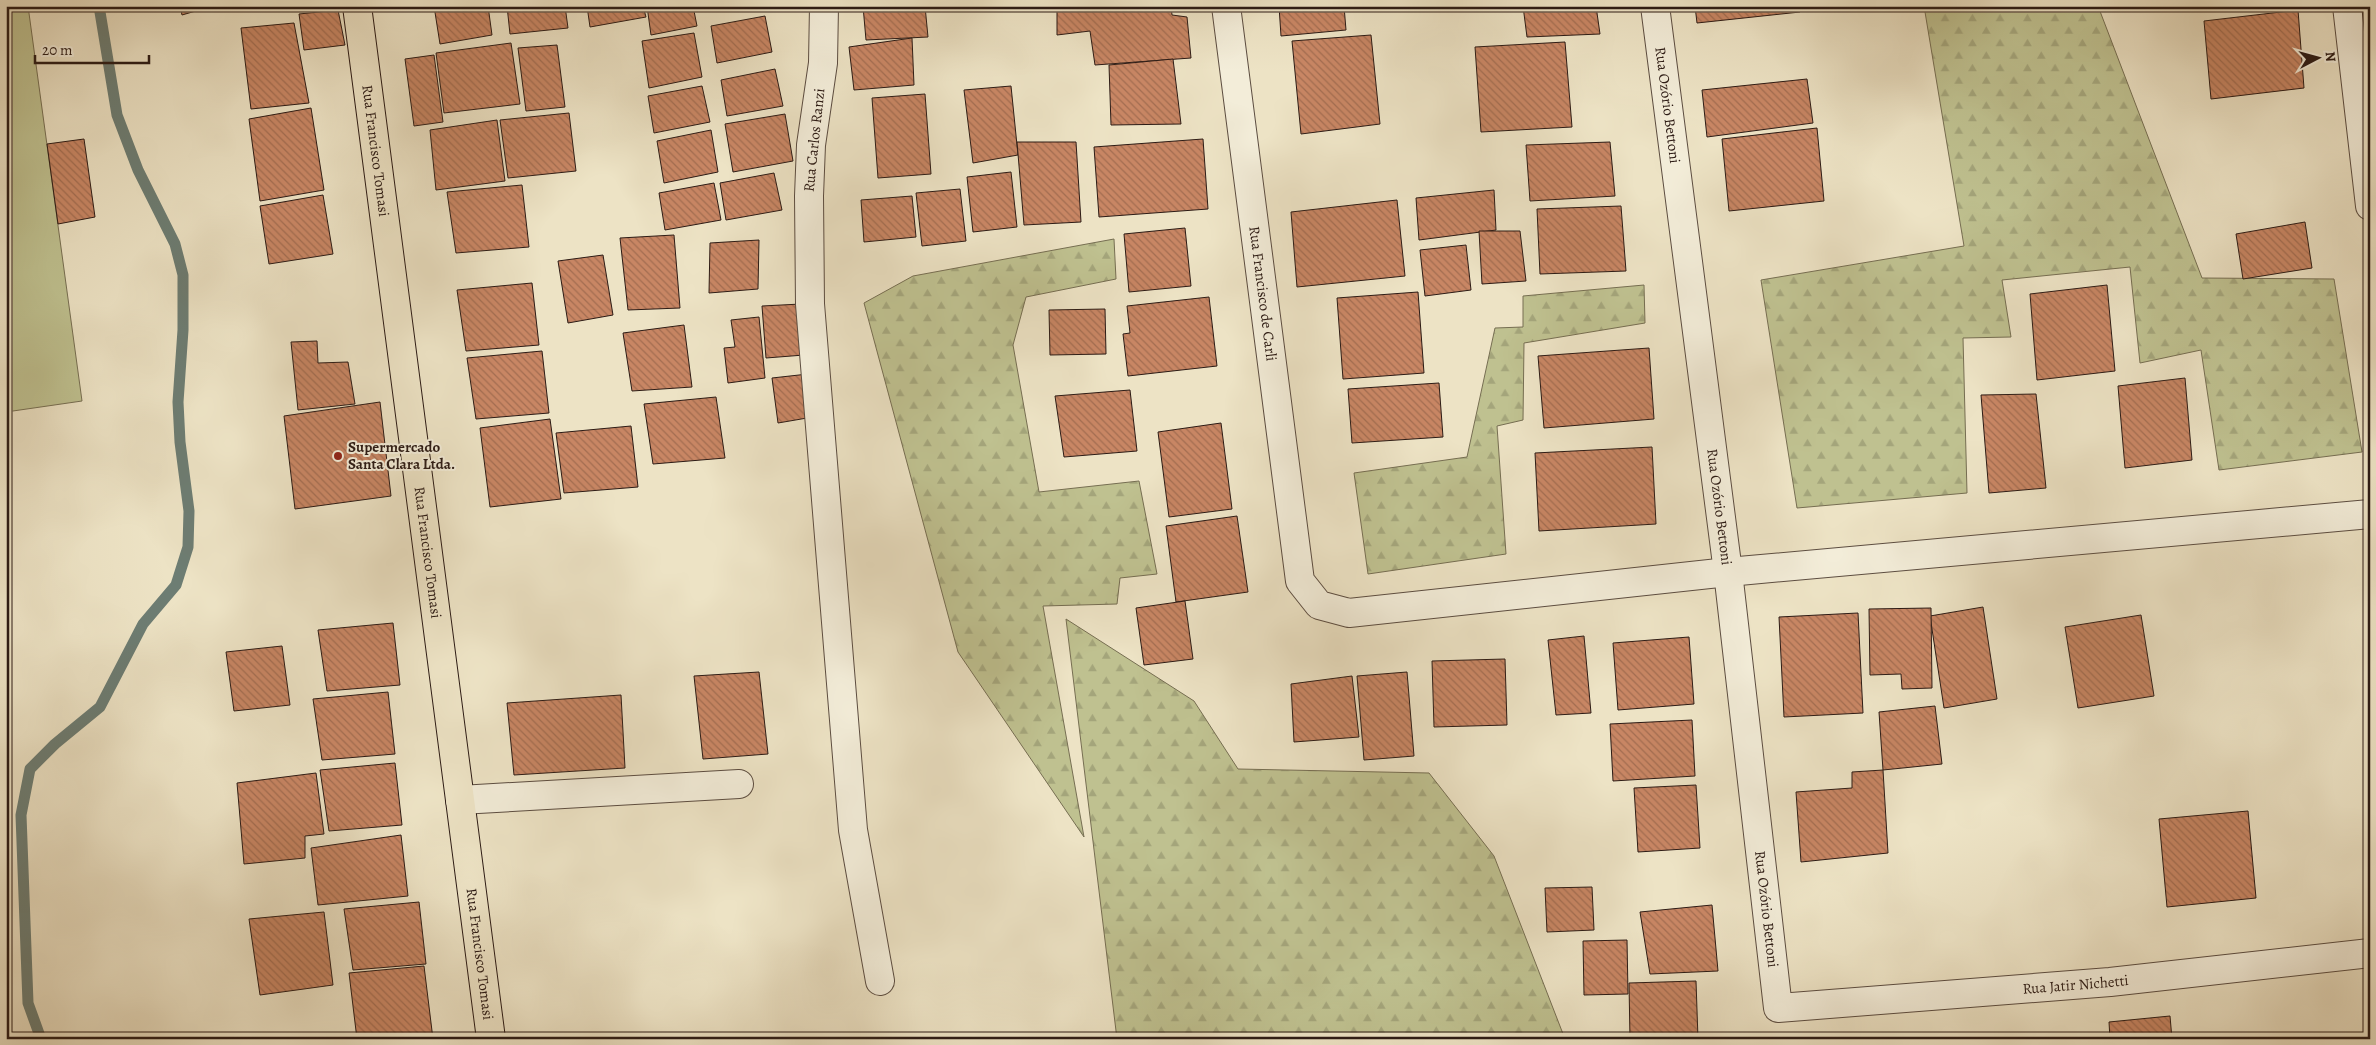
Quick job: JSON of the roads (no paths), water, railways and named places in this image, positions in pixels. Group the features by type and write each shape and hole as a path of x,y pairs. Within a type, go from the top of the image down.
{"main road":[{"name":"Rua Francisco Tomasi","path":"356,6 491,1039"}],"street":[{"name":"Rua Carlos Ranzi","path":"824,6 823,63 811,145 808,196 810,304 853,830 880,981"},
{"name":"Rua Francisco de Carli","path":"1226,6 1300,581 1319,604 1349,612 1728,572"},
{"name":"Rua Ozório Bettoni","path":"1655,6 1728,572 1778,1008"},
{"path":"2347,6 2370,206"},
{"path":"1728,572 2370,514"},
{"path":"460,800 739,784"},
{"name":"Rua Jatir Nichetti","path":"1778,1008 2110,982 2370,953"}],"waterway":[{"path":"41,1039 28,1003 21,815 30,769 55,744 100,707 143,624 176,585 188,547 189,511 180,442 178,402 183,330 183,275 175,244 138,170 117,115 99,6"}],"place":[{"name":"Supermercado Santa Clara Ltda.","path":"338,456"}]}
